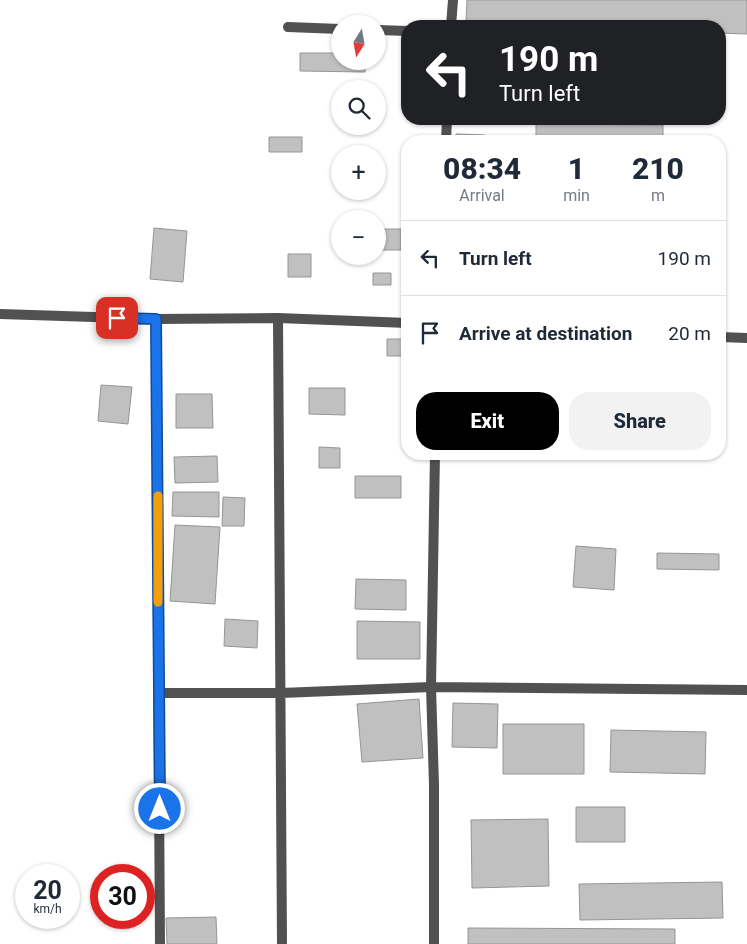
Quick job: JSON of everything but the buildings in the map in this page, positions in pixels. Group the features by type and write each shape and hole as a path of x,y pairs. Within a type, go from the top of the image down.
{"street":[{"path":"451,20 452,0"},
{"path":"288,27 331,29"},
{"path":"386,31 401,32"},
{"path":"0,314 156,319 278,318 401,323"},
{"path":"278,318 282,944"},
{"path":"156,319 160,944"},
{"path":"726,337 747,338"},
{"path":"434,944 434,785 431,687 435,460"},
{"path":"159,693 281,693 431,687 747,690"}],"slow traffic":[{"path":"158,496 158,602"}],"route":[{"path":"117,318 156,319 160,809"}]}
